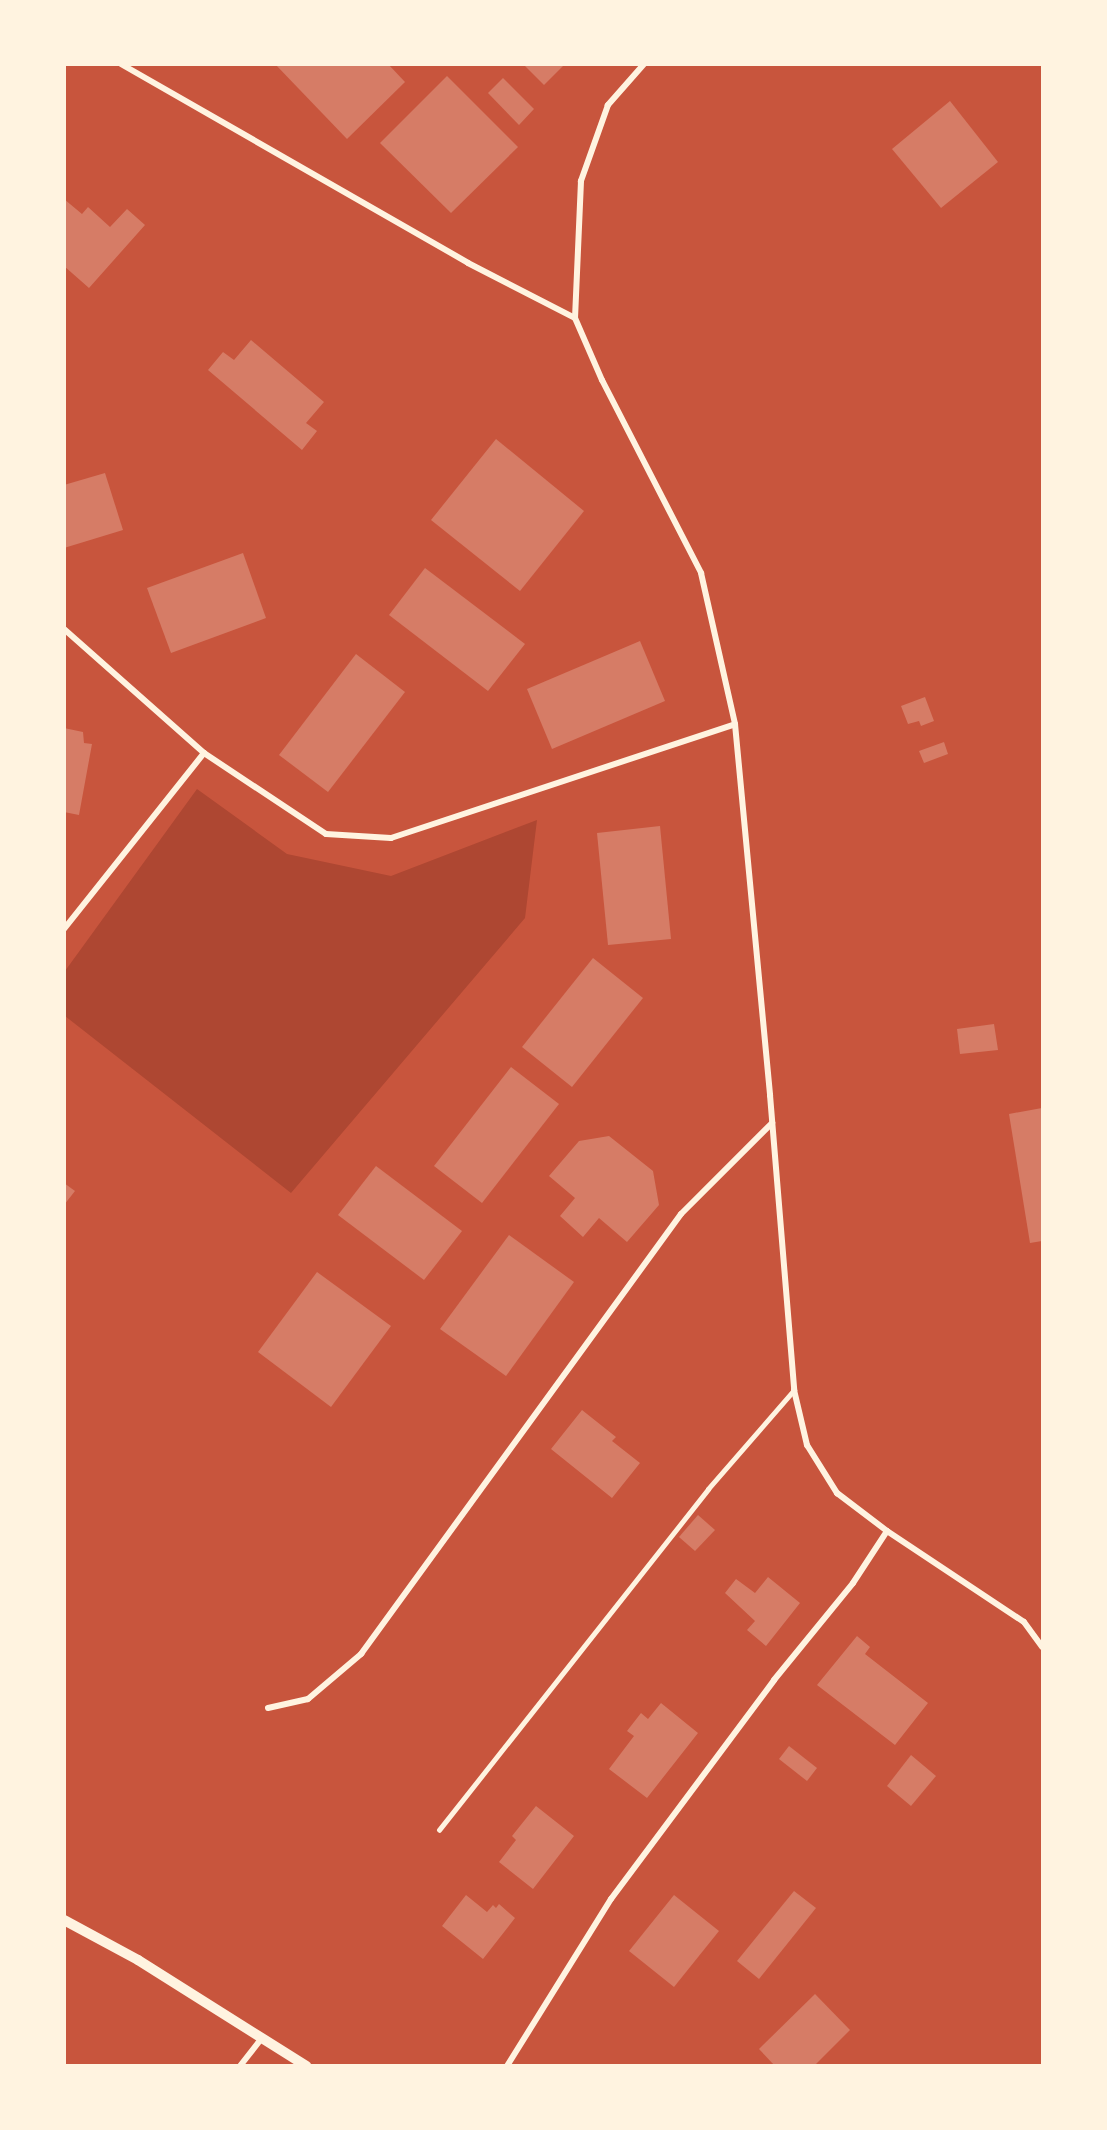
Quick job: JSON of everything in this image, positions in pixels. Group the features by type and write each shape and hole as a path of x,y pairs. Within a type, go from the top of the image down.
{"street":[{"path":"121,64 468,263 575,318"},
{"path":"644,64 608,105 581,181 575,318 602,380 701,573 735,724 794,1390 807,1445 837,1493 887,1531 1024,1622 1042,1647"},
{"path":"64,628 204,753 326,834 391,838 548,788 735,724"},
{"path":"64,929 204,753"},
{"path":"268,1708 308,1699 361,1654 681,1214 772,1123"},
{"path":"507,2066 611,1899 774,1680 853,1583 887,1531"},
{"path":"64,1920 138,1960 306,2066"},
{"path":"240,2066 262,2038"}],"lane":[{"path":"439,1830 708,1489 794,1390"}],"shaded area":[{"path":"197,789 287,854 391,876 537,820 525,918 291,1193 65,1016 65,971"}],"building":[{"path":"275,64 388,64 405,82 347,139"},
{"path":"523,64 565,64 544,85"},
{"path":"447,76 518,147 451,213 380,143"},
{"path":"503,78 534,109 519,125 488,93"},
{"path":"950,101 998,162 941,208 892,149"},
{"path":"64,199 82,214 88,207 110,227 127,209 145,225 89,288 64,266"},
{"path":"251,340 324,402 306,423 317,431 302,450 208,370 223,352 234,360"},
{"path":"496,439 584,511 520,591 431,520"},
{"path":"105,473 123,530 64,548 64,485"},
{"path":"243,553 266,618 171,653 147,588"},
{"path":"425,568 525,644 488,691 389,615"},
{"path":"640,641 665,701 552,749 527,689"},
{"path":"356,654 405,692 328,792 279,755"},
{"path":"925,697 934,721 921,726 919,721 908,724 901,706"},
{"path":"64,728 83,732 84,743 92,744 79,815 64,812"},
{"path":"944,742 948,754 924,763 919,751"},
{"path":"660,826 671,939 608,945 597,833"},
{"path":"593,958 643,998 572,1087 522,1047"},
{"path":"994,1024 998,1050 960,1054 957,1029"},
{"path":"511,1067 559,1104 482,1203 434,1166"},
{"path":"1042,1108 1042,1241 1030,1243 1009,1114"},
{"path":"609,1136 653,1171 659,1205 627,1242 599,1218 583,1237 560,1216 575,1198 549,1176 579,1141"},
{"path":"376,1166 462,1231 424,1280 338,1215"},
{"path":"64,1183 75,1191 64,1205"},
{"path":"509,1235 574,1282 506,1376 440,1329"},
{"path":"317,1272 391,1326 331,1407 258,1352"},
{"path":"582,1410 616,1437 612,1441 640,1463 612,1498 551,1449"},
{"path":"698,1515 715,1530 695,1551 679,1537"},
{"path":"768,1577 800,1603 766,1646 747,1630 755,1621 725,1593 736,1579 755,1593"},
{"path":"857,1636 870,1647 865,1654 928,1703 895,1745 817,1685"},
{"path":"661,1703 698,1733 647,1798 609,1769 634,1736 627,1731 641,1713 648,1719"},
{"path":"789,1746 817,1768 807,1781 779,1759"},
{"path":"911,1755 936,1776 911,1806 887,1786"},
{"path":"536,1806 574,1836 533,1889 499,1862 516,1840 512,1836"},
{"path":"794,1891 816,1908 759,1979 737,1961"},
{"path":"466,1895 487,1912 493,1905 496,1908 499,1904 515,1918 483,1959 442,1926"},
{"path":"674,1895 719,1931 674,1987 629,1951"},
{"path":"815,1994 850,2030 814,2066 775,2066 759,2049"}]}
